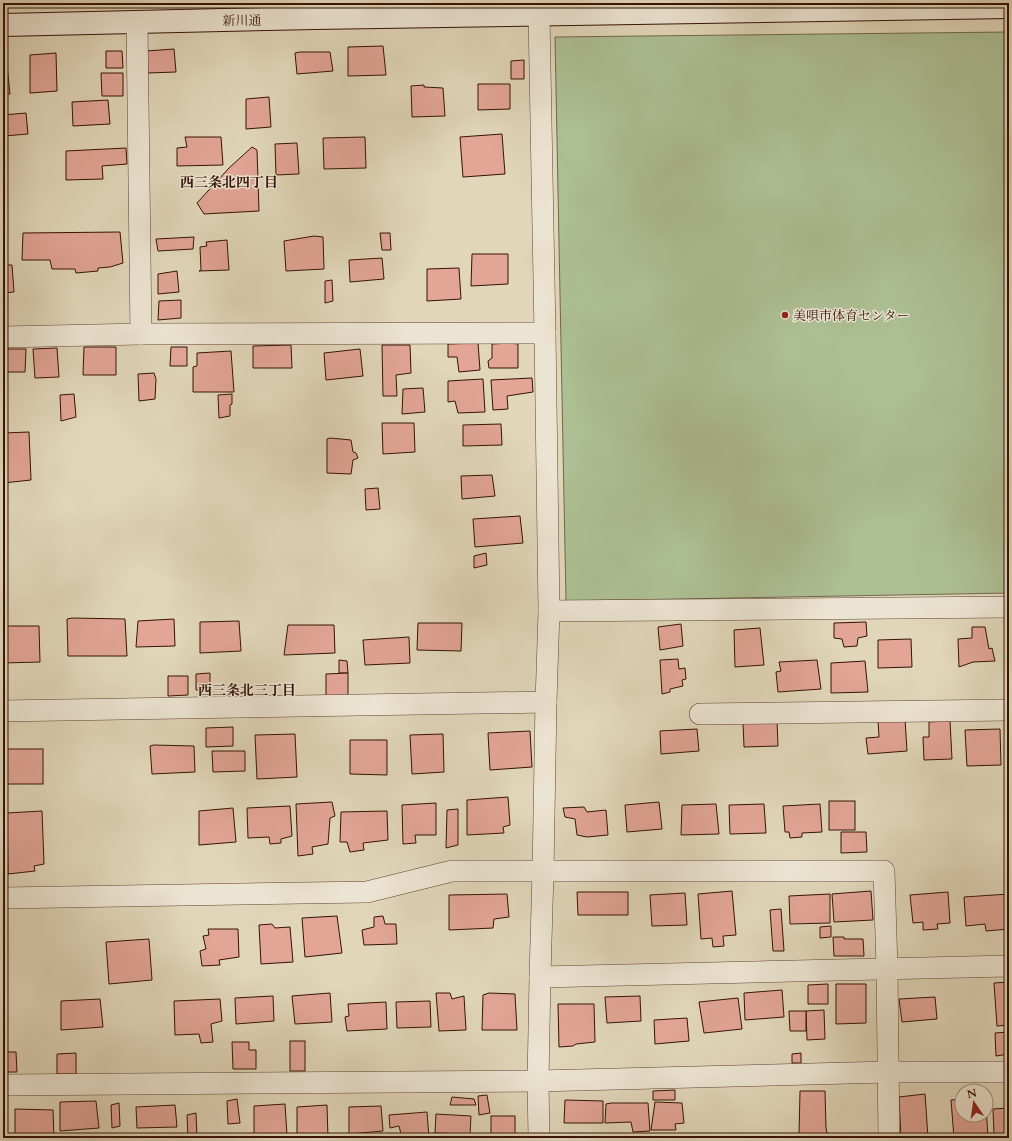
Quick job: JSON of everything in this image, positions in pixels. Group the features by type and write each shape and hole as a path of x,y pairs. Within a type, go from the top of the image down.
{"street":[{"name":"新川通","path":"3,25 137,22 315,10 539,15 914,6 1009,7"},
{"path":"539,15 549,611 538,1081 539,1138"},
{"path":"137,22 141,334"},
{"path":"3,337 141,334 545,333"},
{"path":"549,611 1009,607"},
{"path":"3,711 546,702"},
{"path":"700,714 1009,710"},
{"path":"3,898 367,892 452,871 884,871 889,1138"},
{"path":"540,977 1009,966"},
{"path":"3,1085 538,1081 888,1072 1009,1072"}],"green space":[{"name":"美唄市体育センター","path":"1009,32 1009,593 566,601 555,37"}],"building":[{"path":"383,46 386,75 348,76 348,47"},
{"path":"174,49 176,72 148,73 146,51"},
{"path":"106,51 122,51 123,68 106,68"},
{"path":"330,52 333,71 297,74 295,53"},
{"path":"56,53 57,91 30,93 30,55"},
{"path":"3,56 6,56 10,94 3,95"},
{"path":"524,60 524,79 511,79 511,61"},
{"path":"101,73 123,73 123,96 102,96"},
{"path":"478,84 510,84 510,109 478,110"},
{"path":"424,85 424,87 443,88 445,116 412,117 411,86"},
{"path":"269,97 271,127 246,129 246,99"},
{"path":"108,100 110,124 73,126 72,102"},
{"path":"26,113 28,134 4,136 3,115"},
{"path":"502,134 505,174 463,177 460,137"},
{"path":"185,137 221,137 223,165 177,166 177,148 187,147"},
{"path":"365,137 366,168 324,169 323,138"},
{"path":"297,143 299,174 276,175 275,144"},
{"path":"252,147 257,150 259,211 204,214 197,203 229,168"},
{"path":"126,148 127,164 102,166 103,179 66,180 66,151"},
{"path":"120,232 123,263 110,267 98,268 98,271 76,273 75,269 52,269 50,260 22,260 23,233"},
{"path":"380,233 390,233 391,250 382,250"},
{"path":"314,236 323,237 324,269 286,271 284,241"},
{"path":"194,237 193,249 158,251 156,239"},
{"path":"227,240 229,270 199,271 201,270 200,247 207,246 206,242"},
{"path":"472,254 508,254 508,284 471,286"},
{"path":"382,258 384,279 350,282 349,260"},
{"path":"3,265 12,265 14,292 3,293"},
{"path":"459,268 461,299 427,301 427,269"},
{"path":"177,271 179,292 158,294 158,274"},
{"path":"332,280 333,301 325,303 325,281"},
{"path":"181,300 181,318 158,320 159,301"},
{"path":"478,343 480,370 459,372 457,357 448,357 448,344"},
{"path":"492,344 518,344 518,368 489,368 488,361 492,358"},
{"path":"291,345 292,368 253,368 253,346"},
{"path":"382,345 410,345 411,373 396,375 397,396 383,396"},
{"path":"84,347 116,347 116,375 83,375"},
{"path":"171,347 187,347 187,366 170,366"},
{"path":"57,348 59,377 35,378 33,349"},
{"path":"3,349 26,349 25,372 3,372"},
{"path":"360,349 363,376 326,380 324,353"},
{"path":"231,351 234,392 193,392 193,367 197,366 197,353"},
{"path":"154,373 156,379 155,399 139,401 138,374"},
{"path":"532,378 533,392 507,396 508,409 493,410 491,380"},
{"path":"483,379 485,412 458,413 455,401 448,402 448,381"},
{"path":"423,388 425,412 402,414 403,389"},
{"path":"74,394 76,417 61,421 60,395"},
{"path":"232,394 230,416 219,418 218,395"},
{"path":"382,423 414,423 415,452 383,454"},
{"path":"501,424 502,445 463,446 463,425"},
{"path":"29,432 31,480 3,483 3,433"},
{"path":"327,439 351,440 353,452 356,453 358,458 353,460 351,474 327,473"},
{"path":"492,475 495,496 462,499 461,476"},
{"path":"378,488 380,509 366,510 365,489"},
{"path":"520,516 523,543 475,547 473,519"},
{"path":"486,553 487,565 474,568 474,556"},
{"path":"67,619 125,619 127,656 68,656"},
{"path":"174,619 175,646 136,647 138,621"},
{"path":"239,621 241,651 200,653 200,622"},
{"path":"866,622 867,636 858,638 857,646 844,647 842,639 834,638 834,623"},
{"path":"418,623 462,623 461,651 417,650"},
{"path":"681,624 683,646 660,650 658,627"},
{"path":"288,625 334,625 335,653 284,655"},
{"path":"3,626 39,626 40,662 3,663"},
{"path":"972,627 985,627 989,649 992,648 995,661 973,662 959,667 958,639 972,638"},
{"path":"760,628 764,665 735,667 734,630"},
{"path":"409,637 410,663 365,665 363,640"},
{"path":"911,639 912,667 878,668 878,640"},
{"path":"678,659 679,669 685,668 686,679 682,680 683,686 670,689 670,692 662,694 660,660"},
{"path":"339,660 347,661 348,673 339,673"},
{"path":"817,660 821,689 778,692 776,672 781,671 779,662"},
{"path":"865,661 868,692 831,693 831,663"},
{"path":"210,673 210,690 196,690 196,674"},
{"path":"348,673 348,695 326,696 326,674"},
{"path":"168,676 188,676 188,695 168,696"},
{"path":"905,719 907,751 868,754 866,738 879,737 878,721"},
{"path":"777,721 778,746 744,747 743,722"},
{"path":"950,721 952,759 924,760 923,737 929,737 929,722"},
{"path":"233,727 233,746 206,747 206,728"},
{"path":"697,729 699,751 661,754 660,731"},
{"path":"1000,729 1001,765 967,766 965,730"},
{"path":"530,731 532,767 490,770 488,733"},
{"path":"295,734 297,777 257,779 255,735"},
{"path":"443,734 444,772 412,774 410,735"},
{"path":"350,740 387,740 387,775 350,774"},
{"path":"150,746 194,746 195,772 152,774"},
{"path":"3,749 43,749 43,784 3,784"},
{"path":"212,751 245,751 245,771 213,772"},
{"path":"508,797 510,825 503,827 504,833 467,835 467,800"},
{"path":"829,801 855,801 855,830 829,830"},
{"path":"332,802 335,816 330,818 328,844 312,847 313,854 298,856 296,804"},
{"path":"659,802 662,829 627,832 625,805"},
{"path":"436,803 436,835 415,835 416,843 403,844 402,805"},
{"path":"716,804 719,834 681,835 682,805"},
{"path":"764,804 766,833 730,834 729,805"},
{"path":"820,804 822,832 802,833 802,837 790,838 789,832 785,832 783,806"},
{"path":"290,806 292,836 281,839 281,843 270,844 269,837 248,838 247,808"},
{"path":"584,807 587,812 606,810 608,835 587,837 577,835 575,819 565,817 563,808"},
{"path":"233,808 236,842 199,845 199,811"},
{"path":"458,809 458,845 446,848 447,810"},
{"path":"42,811 44,864 34,866 35,871 8,874 7,813"},
{"path":"387,811 388,840 363,843 364,850 350,852 347,842 340,842 341,812"},
{"path":"841,832 866,832 867,852 841,853"},
{"path":"732,891 736,935 723,936 724,946 713,947 712,938 701,939 698,894"},
{"path":"871,891 873,920 834,922 832,894"},
{"path":"577,892 628,892 628,915 578,915"},
{"path":"948,892 950,923 937,924 938,929 923,930 923,922 913,923 910,895"},
{"path":"685,893 687,925 652,926 650,895"},
{"path":"507,894 509,917 494,919 493,928 449,930 449,895"},
{"path":"830,894 830,923 790,924 789,896"},
{"path":"1009,894 1009,929 986,931 985,924 966,926 964,897"},
{"path":"781,909 784,951 773,951 770,910"},
{"path":"337,916 342,953 305,957 302,918"},
{"path":"383,916 385,924 396,924 397,944 364,945 362,930 374,927 374,917"},
{"path":"272,924 275,928 290,927 293,962 261,964 259,925"},
{"path":"831,926 831,937 820,938 820,927"},
{"path":"208,929 238,929 239,957 219,960 220,965 202,966 200,951 206,949 203,936 209,935"},
{"path":"833,937 844,937 844,939 863,939 864,956 834,956"},
{"path":"149,939 152,980 109,984 106,942"},
{"path":"1009,982 1009,1025 997,1026 994,983"},
{"path":"828,984 828,1004 808,1004 808,985"},
{"path":"836,984 866,984 866,1023 836,1024"},
{"path":"782,990 784,1017 745,1020 744,993"},
{"path":"330,993 332,1022 295,1024 292,996"},
{"path":"436,993 450,993 452,999 464,996 466,1030 439,1031"},
{"path":"489,993 515,994 517,1030 482,1030 483,995"},
{"path":"273,996 274,1021 236,1024 235,998"},
{"path":"640,996 641,1021 607,1023 605,997"},
{"path":"935,997 937,1019 902,1022 899,999"},
{"path":"738,998 742,1029 704,1033 699,1002"},
{"path":"100,999 103,1027 61,1030 61,1001"},
{"path":"220,999 222,1021 211,1024 213,1042 201,1043 199,1034 175,1035 174,1001"},
{"path":"430,1001 431,1027 397,1028 396,1002"},
{"path":"386,1002 387,1029 347,1031 345,1017 349,1016 348,1004"},
{"path":"558,1004 594,1004 595,1042 559,1047"},
{"path":"824,1010 825,1039 807,1040 806,1011"},
{"path":"789,1011 806,1011 806,1031 790,1031"},
{"path":"687,1018 689,1041 655,1044 654,1020"},
{"path":"1009,1032 1009,1054 996,1056 995,1033"},
{"path":"290,1041 305,1041 305,1071 290,1071"},
{"path":"232,1042 249,1042 249,1050 256,1050 256,1069 233,1069"},
{"path":"7,1052 16,1052 17,1072 7,1072"},
{"path":"76,1053 76,1074 57,1074 57,1054"},
{"path":"801,1053 801,1063 792,1063 792,1054"},
{"path":"675,1090 675,1100 653,1100 653,1091"},
{"path":"800,1091 825,1091 826,1128 828,1137 875,1138 791,1138 799,1136"},
{"path":"925,1094 928,1138 901,1138 899,1097"},
{"path":"487,1095 490,1113 479,1115 478,1096"},
{"path":"452,1097 474,1099 476,1105 450,1105"},
{"path":"237,1099 240,1123 228,1124 227,1101"},
{"path":"565,1100 603,1101 603,1123 564,1123"},
{"path":"951,1100 954,1100 954,1123 987,1123 988,1137 954,1138"},
{"path":"96,1101 99,1128 60,1131 60,1102"},
{"path":"655,1102 682,1103 684,1123 675,1124 676,1130 651,1130"},
{"path":"119,1103 120,1126 112,1128 111,1105"},
{"path":"648,1103 650,1131 633,1132 631,1122 605,1123 606,1104"},
{"path":"285,1104 287,1135 254,1138 254,1106"},
{"path":"175,1105 177,1127 137,1128 136,1107"},
{"path":"327,1105 328,1138 297,1138 297,1107"},
{"path":"381,1106 383,1131 349,1134 349,1107"},
{"path":"1009,1108 1009,1133 994,1134 994,1109"},
{"path":"15,1109 53,1110 54,1138 15,1138"},
{"path":"427,1112 429,1138 402,1138 399,1126 390,1128 389,1115"},
{"path":"196,1113 197,1138 188,1138 187,1115"},
{"path":"436,1114 471,1116 470,1134 435,1133"},
{"path":"491,1116 515,1116 515,1138 491,1138"}],"place":[{"name":"美唄市体育センター","path":"785,315"}],"district":[{"name":"西三条北四丁目","path":"229,182"},
{"name":"西三条北三丁目","path":"247,690"}]}
